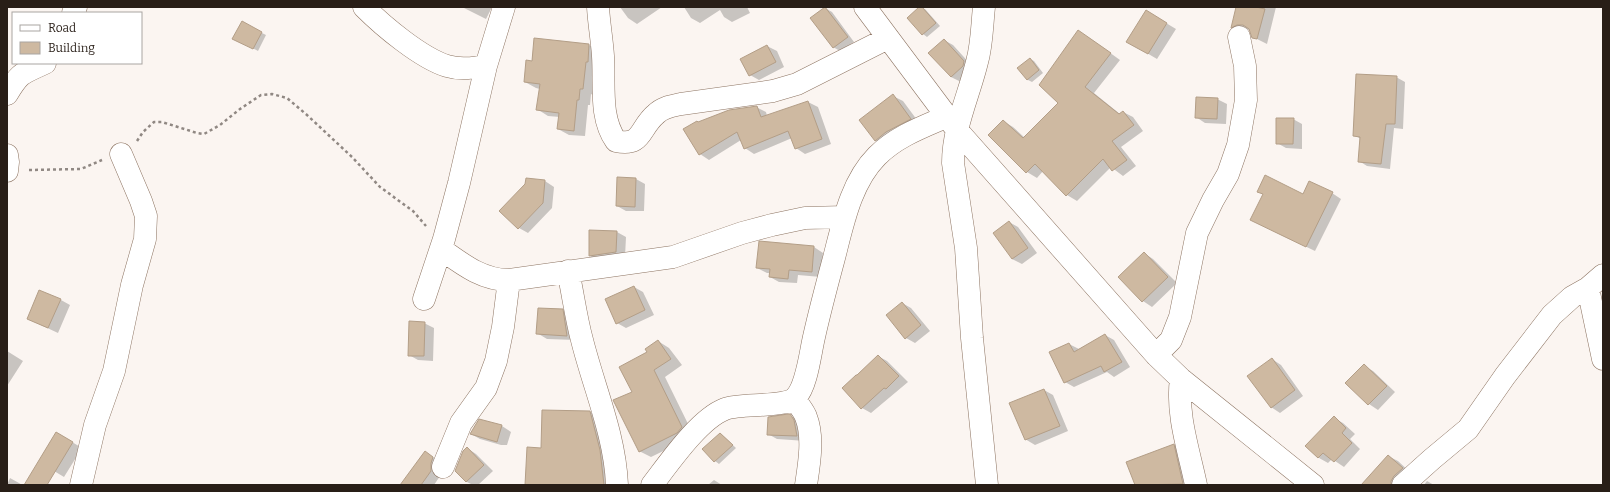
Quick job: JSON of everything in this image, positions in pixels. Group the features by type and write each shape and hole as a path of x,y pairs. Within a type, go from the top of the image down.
{"street":[{"path":"364,7 403,41 446,66 464,69 486,66"},
{"path":"424,299 443,244 459,183 486,66 504,7"},
{"path":"598,7 604,57 605,109 611,134 616,141 627,143 635,140 650,120 657,113 667,107 773,92 797,84 888,38"},
{"path":"865,7 953,123 1156,355 1181,378 1313,485"},
{"path":"984,7 978,60 953,123 953,163 966,248 972,338 987,485"},
{"path":"1156,355 1171,340 1180,317 1197,233 1228,174 1238,145 1246,100 1245,66 1239,37"},
{"path":"7,94 18,76 27,70 42,64"},
{"path":"652,485 674,456 710,418 724,410 736,407 784,402 795,399 805,375 820,309 845,218 861,177 877,156 910,132 953,123"},
{"path":"81,485 95,425 114,372 132,285 145,239 146,216 121,154"},
{"path":"443,244 479,274 498,280 509,280 673,257 742,233 805,218 845,218"},
{"path":"568,272 582,340 599,396 614,458 617,485"},
{"path":"443,467 461,423 486,388 496,360 504,327 509,280"},
{"path":"1402,485 1468,429 1505,376 1552,315 1572,297 1596,281 1603,359"},
{"path":"1181,378 1179,392 1182,420 1196,485"},
{"path":"795,399 806,418 809,432 811,452 806,485"}],"path":[{"path":"7,165 26,171 81,169 121,154 135,145 143,132 154,122 162,122 204,134 220,125 261,95 272,94 287,98 307,115 352,157 380,187 413,211 443,244"}],"building":[{"path":"825,7 848,37 833,48 810,18"},
{"path":"919,7 922,7 936,23 922,35 907,18"},
{"path":"1236,7 1256,7 1265,9 1257,39 1252,38 1249,29 1243,25 1237,25 1231,28"},
{"path":"1146,10 1167,23 1148,54 1126,42"},
{"path":"242,21 262,32 253,49 232,39"},
{"path":"1078,30 1111,53 1085,87 1119,114 1123,111 1134,125 1112,141 1127,160 1112,171 1103,159 1066,196 1035,164 1026,173 988,135 1003,120 1023,138 1058,103 1039,85"},
{"path":"534,38 589,44 588,62 586,62 583,89 580,89 579,100 577,100 574,131 557,129 559,113 536,110 540,84 524,82 526,60 532,61"},
{"path":"944,39 964,61 963,66 951,77 928,53"},
{"path":"767,45 776,62 749,76 740,59"},
{"path":"1030,58 1039,70 1027,80 1017,68"},
{"path":"1356,74 1397,76 1395,124 1386,124 1381,164 1358,162 1360,137 1353,136"},
{"path":"893,94 911,119 886,132 875,141 859,120"},
{"path":"1196,97 1218,98 1217,119 1195,118"},
{"path":"808,101 822,139 795,149 788,131 744,149 737,132 699,155 683,129 697,121 698,122 729,110 757,106 761,117"},
{"path":"1276,118 1294,118 1293,144 1276,144"},
{"path":"1265,175 1303,194 1309,181 1333,192 1306,247 1250,220 1263,194 1257,192"},
{"path":"617,177 636,178 635,207 616,206"},
{"path":"526,178 545,180 543,203 518,229 499,211 525,184"},
{"path":"1009,221 1028,248 1012,259 993,233"},
{"path":"589,230 617,231 616,252 589,256"},
{"path":"759,241 814,246 812,272 789,270 788,279 769,277 770,269 756,268"},
{"path":"1144,252 1168,277 1142,302 1118,277"},
{"path":"634,286 645,310 616,324 605,299"},
{"path":"39,290 61,299 48,328 27,319"},
{"path":"902,302 921,325 905,339 886,315"},
{"path":"538,308 563,309 567,336 536,334"},
{"path":"409,321 425,322 424,356 408,356"},
{"path":"1105,334 1122,362 1104,372 1101,366 1064,383 1049,352 1069,343 1074,352"},
{"path":"658,340 671,359 654,370 682,427 677,433 639,452 613,400 632,392 619,367 647,352 645,349"},
{"path":"878,355 899,376 886,389 884,388 861,409 842,388"},
{"path":"1272,358 1295,390 1271,408 1247,376"},
{"path":"1364,364 1387,386 1368,405 1345,383"},
{"path":"1044,389 1060,426 1025,440 1009,403"},
{"path":"542,410 590,411 600,450 604,485 525,485 527,447 541,448"},
{"path":"790,414 794,420 797,436 767,435 768,417"},
{"path":"1334,416 1346,428 1342,433 1352,443 1334,462 1323,453 1318,458 1305,446"},
{"path":"479,419 502,425 497,442 470,434"},
{"path":"56,432 73,442 47,485 24,485"},
{"path":"720,433 733,445 714,462 702,449"},
{"path":"1174,444 1183,484 1135,485 1126,462"},
{"path":"467,447 484,465 466,482 455,471 463,451"},
{"path":"425,451 433,457 431,471 421,485 400,485"},
{"path":"1388,455 1403,468 1394,476 1391,481 1391,485 1361,485"}]}
